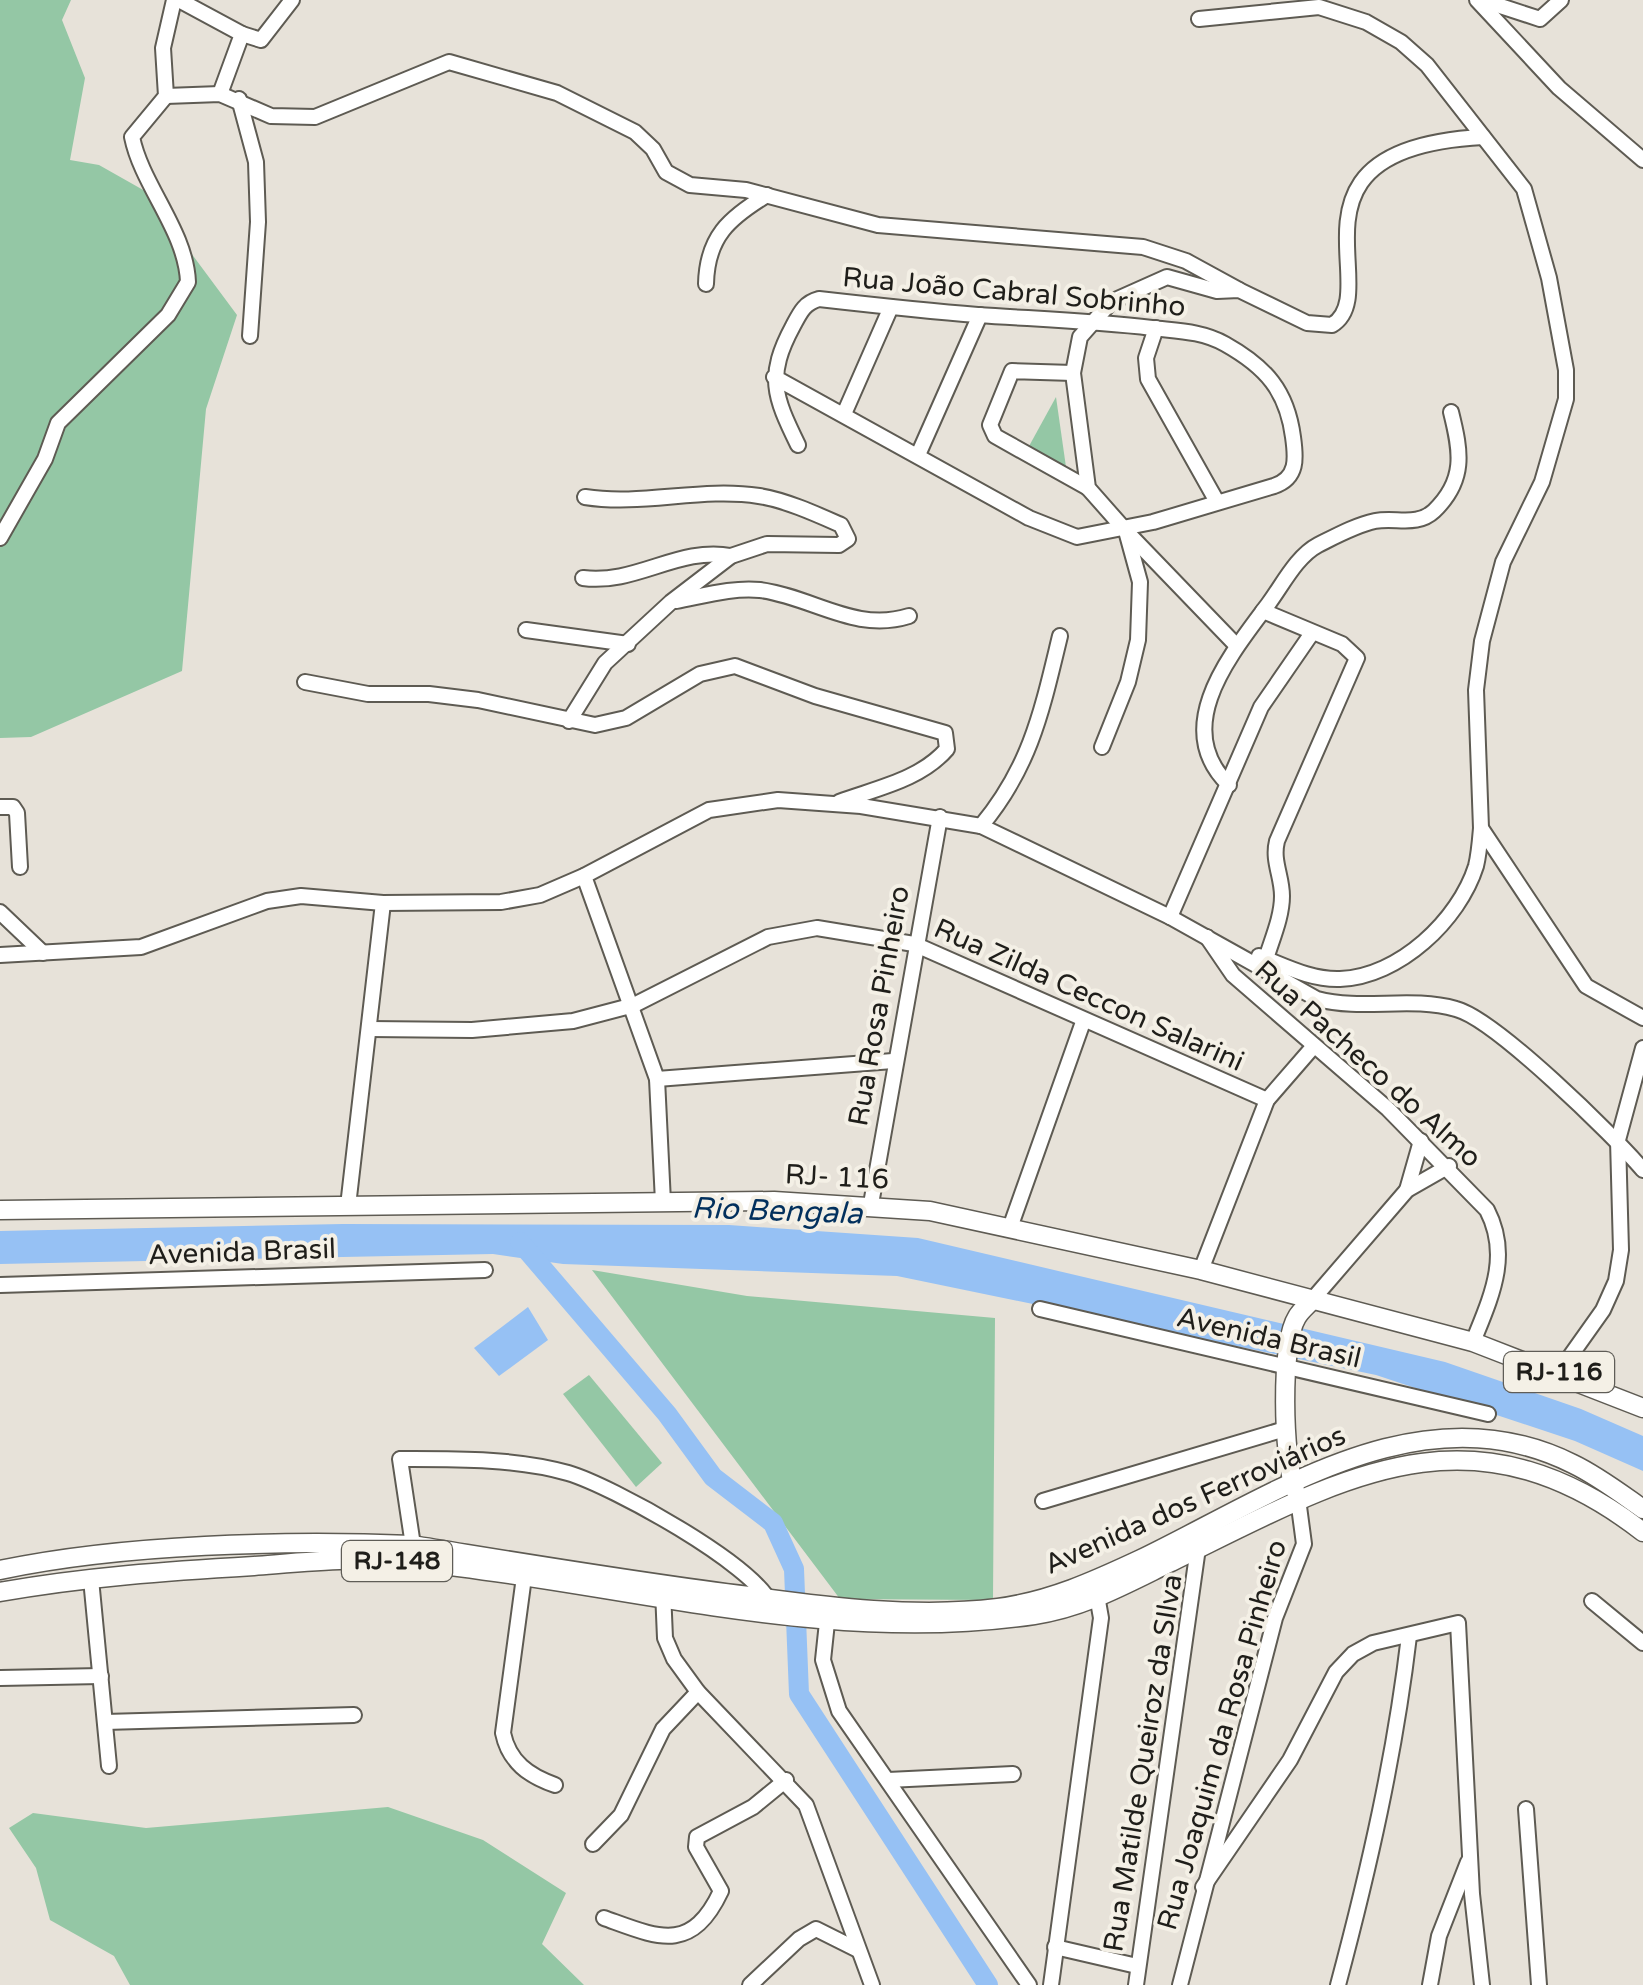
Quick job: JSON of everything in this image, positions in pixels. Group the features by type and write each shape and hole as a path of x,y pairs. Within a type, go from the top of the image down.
{"main road":[{"name":"RJ- 116","path":"0,1210 663,1202 871,1204 1012,1225 1313,1299 1473,1342 1559,1372 1643,1408"},
{"path":"1295,1490 1286,1429 1288,1364 1295,1318 1313,1299"},
{"path":"0,1569 125,1553 300,1545 414,1554 906,1626 979,1622 1041,1614 1295,1490 1442,1459 1518,1468 1553,1480 1635,1514 1643,1532"},
{"path":"125,1553 127,1574"},
{"name":"RJ-148","path":"0,1592 127,1574 414,1554 524,1577 663,1591"}],"street":[{"path":"0,538 45,458 58,423 184,294 188,270 139,170 132,137 166,96 163,48 176,0 260,40 292,0"},
{"path":"1479,0 1540,19 1560,0"},
{"path":"1479,0 1559,88 1643,160"},
{"path":"1199,19 1325,4 1401,42 1452,93 1524,189 1533,211 1566,370 1566,400 1542,482 1503,562 1482,642 1476,690 1482,828 1476,866 1453,912 1416,948 1376,970 1342,979 1310,976 1206,936"},
{"path":"220,94 242,34"},
{"path":"166,96 220,94 258,112 285,118 329,114 449,62 557,93 635,132 675,180 767,195 878,224 1143,246 1186,261 1307,323 1327,326 1338,322 1345,310 1345,232 1351,200 1366,176 1385,158 1412,146 1483,137"},
{"path":"239,100 256,162 258,222 250,336"},
{"path":"706,284 712,245 721,227 767,195"},
{"path":"1088,488 1073,373 1080,337 1111,302 1152,280 1180,278 1217,291 1239,290"},
{"name":"Rua João Cabral Sobrinho","path":"819,300 980,315 1094,320 1179,329 1224,343 1271,376 1289,406 1296,463 1291,476 1274,486 1125,530 1077,538 1029,518 774,377 776,358 802,308 819,300"},
{"path":"844,414 891,307"},
{"path":"918,455 980,315"},
{"path":"1156,328 1146,358 1148,379 1216,500"},
{"path":"1073,373 1012,370 990,425 995,436 1088,488 1235,644"},
{"path":"774,377 782,414 798,445"},
{"path":"1230,785 1209,762 1206,728 1223,662 1316,546 1374,521 1418,521 1433,512 1453,487 1461,468 1450,412"},
{"path":"570,721 592,679 670,602 731,556 767,544 842,545 848,534 836,522 760,496 707,495 621,503 585,498"},
{"path":"1102,747 1128,682 1141,599 1125,530"},
{"path":"582,578 630,578 702,552 731,556"},
{"path":"670,602 758,590 798,598 860,621 884,624 909,616"},
{"path":"1262,612 1349,647 1356,665 1277,840 1274,863 1282,892 1281,908 1266,958"},
{"path":"526,630 628,644"},
{"path":"1170,917 1267,695 1312,633"},
{"path":"981,826 1020,774 1034,737 1060,636"},
{"path":"305,682 368,694 429,694 478,700 570,721 610,723 672,686 718,667 736,666 815,696 945,733 947,748 935,763 914,776 834,804"},
{"path":"0,954 142,947 267,900 301,896 383,903 501,902 540,894 584,876 728,804 778,800 834,804 981,826 1170,917 1317,998 1336,1004 1419,1002 1460,1009 1490,1028 1618,1140 1643,1170"},
{"path":"0,807 13,807 18,813 20,867"},
{"name":"Rua Rosa Pinheiro","path":"871,1204 914,944 940,818"},
{"path":"1482,828 1586,986 1643,1018"},
{"path":"584,876 634,1005 657,1079 663,1202"},
{"path":"348,1206 383,903"},
{"path":"0,912 43,954"},
{"name":"Rua Zilda Ceccon Salarini","path":"370,1029 524,1028 634,1005 731,955 793,929 817,928 914,944 1083,1022 1267,1100"},
{"name":"Rua Pacheco do Almo","path":"1206,936 1233,976 1422,1140 1487,1210 1498,1230 1500,1256 1494,1292 1473,1342"},
{"path":"1012,1225 1083,1022"},
{"path":"1202,1270 1267,1100 1313,1047"},
{"path":"1559,1372 1603,1310 1616,1281 1621,1250 1618,1140 1643,1048"},
{"path":"657,1079 893,1062"},
{"path":"1407,1190 1422,1140"},
{"path":"1313,1299 1407,1190 1449,1166"},
{"name":"Avenida Brasil","path":"0,1285 485,1270"},
{"name":"Avenida Brasil","path":"1040,1309 1288,1364 1488,1414"},
{"path":"1043,1501 1286,1429"},
{"path":"414,1554 400,1459 531,1466 598,1485 742,1570 781,1608"},
{"name":"Rua Joaquim da Rosa Pinheiro","path":"1180,1985 1275,1618 1304,1544 1295,1490"},
{"name":"Rua Matilde Queiroz da SIlva","path":"1136,1985 1199,1540"},
{"path":"524,1577 503,1734 506,1747 530,1776 555,1785"},
{"path":"91,1579 109,1766"},
{"path":"1050,1985 1102,1618 1096,1590"},
{"path":"663,1591 665,1638 698,1692 786,1780 817,1827 872,1985"},
{"path":"1592,1601 1643,1643"},
{"path":"821,1613 823,1660 839,1711 1029,1985"},
{"path":"1204,1887 1290,1760 1336,1672 1353,1654 1373,1643 1458,1623 1470,1857 1482,1985"},
{"path":"1338,1985 1377,1830 1398,1722 1409,1636"},
{"path":"0,1678 101,1676"},
{"path":"593,1844 621,1815 664,1729 698,1692"},
{"path":"105,1722 354,1716"},
{"path":"888,1780 1013,1774"},
{"path":"604,1918 664,1939 688,1932 720,1891 696,1847 697,1836 753,1807 786,1780"},
{"path":"1526,1809 1539,1985"},
{"path":"1430,1985 1439,1936 1470,1857"},
{"path":"750,1985 798,1939 816,1929 859,1950"},
{"path":"1056,1947 1137,1966"}],"green space":[{"path":"0,0 71,0 62,20 85,78 70,160 99,165 145,191 237,315 206,409 182,671 31,737 0,738"},
{"path":"1056,397 1066,467 1028,448"},
{"path":"592,1270 747,1296 995,1318 993,1600 840,1599"},
{"path":"589,1375 662,1463 636,1487 563,1394"},
{"path":"388,1807 483,1840 566,1893 542,1944 584,1985 130,1985 114,1956 50,1920 36,1868 9,1828 33,1813 146,1828"}],"water":[{"path":"343,1224 729,1225 918,1238 1445,1362 1581,1409 1643,1436 1643,1471 1575,1441 1376,1375 897,1276 563,1264 493,1254 0,1264 0,1231"},
{"path":"528,1307 548,1340 499,1376 474,1348"}],"waterway":[{"path":"520,1242 667,1414 713,1477 773,1523 794,1569 799,1694 988,1985"}],"water label":[{"name":"Rio Bengala","path":"777,1211"}]}
